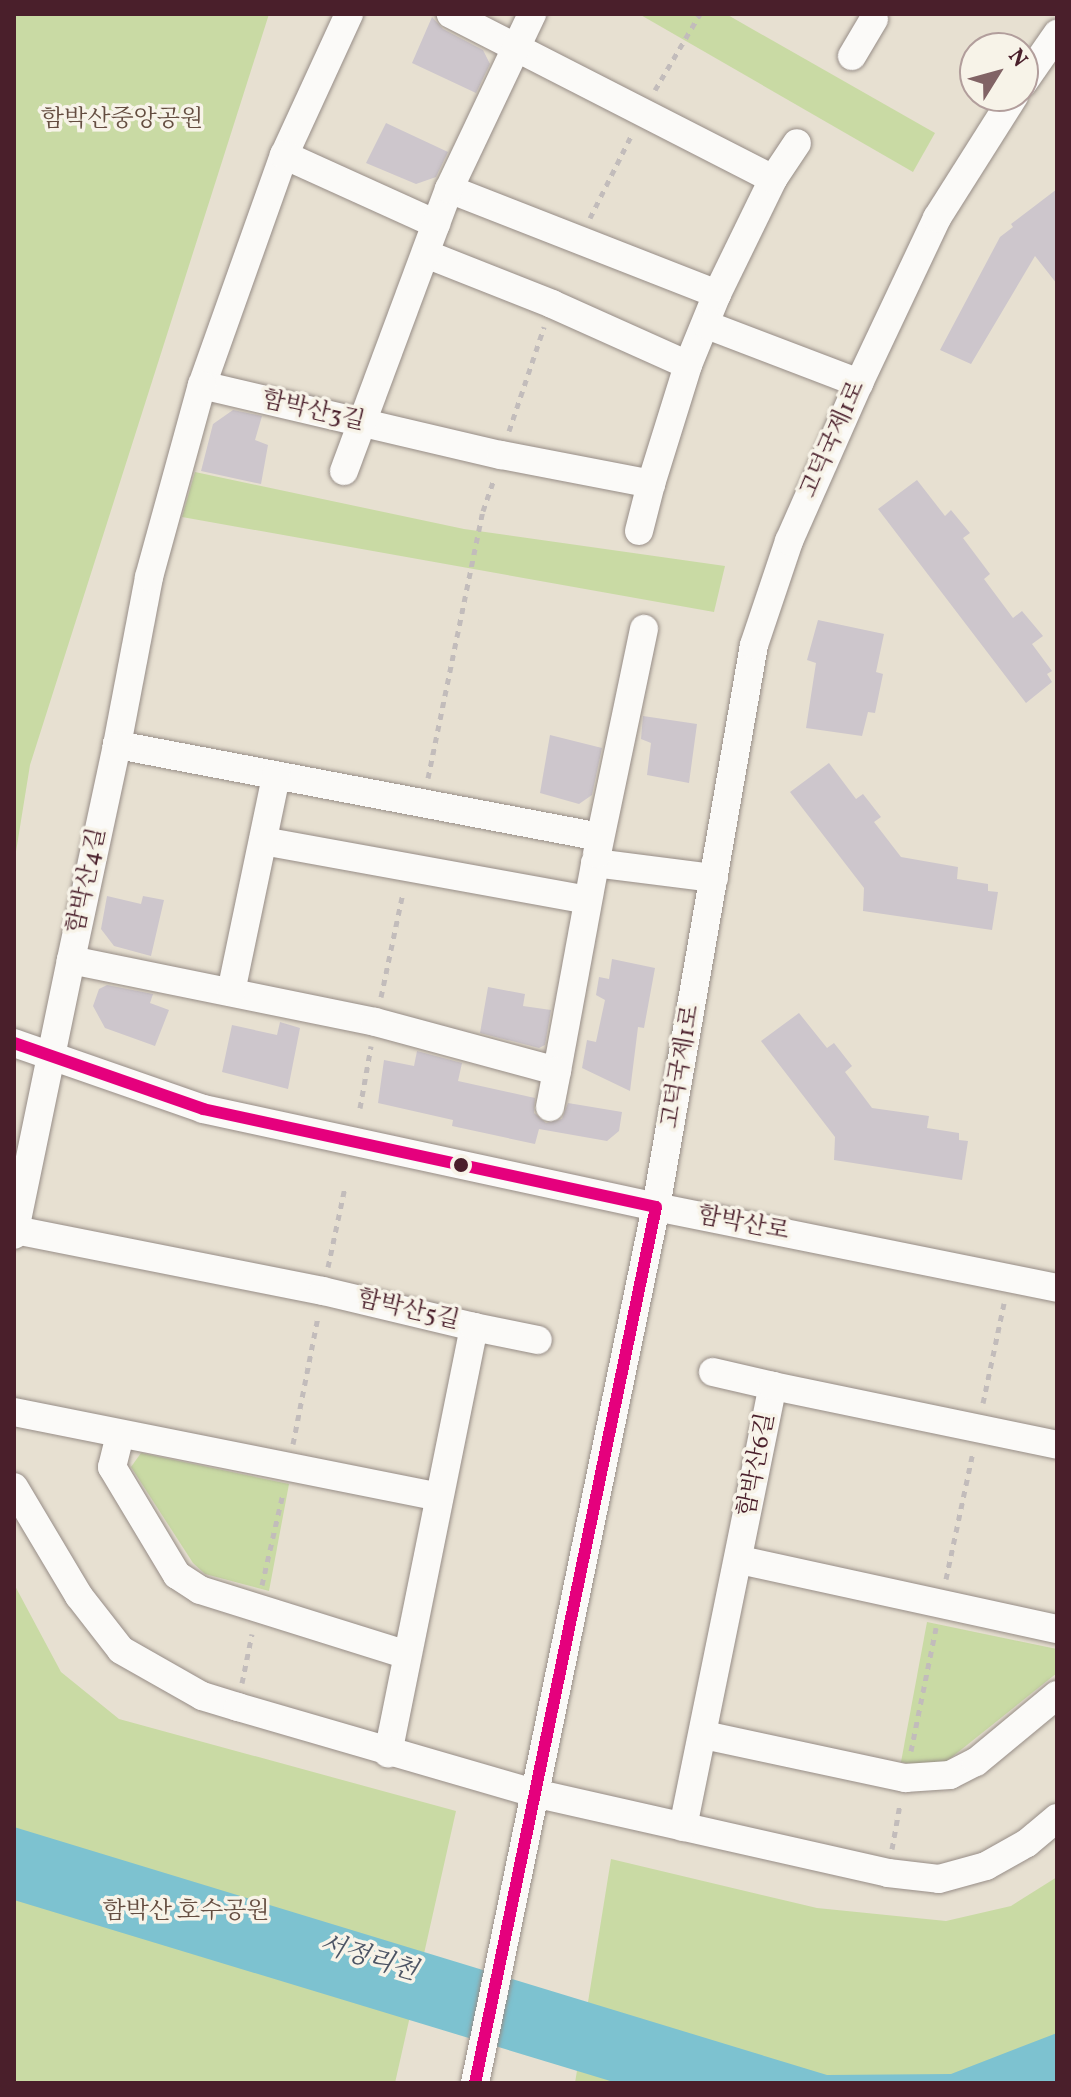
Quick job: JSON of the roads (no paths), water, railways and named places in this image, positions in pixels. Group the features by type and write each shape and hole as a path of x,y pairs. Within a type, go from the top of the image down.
{"street":[{"path":"202,385 284,155 349,14"},
{"path":"451,14 773,179"},
{"path":"344,471 449,189 532,14"},
{"path":"852,56 873,16"},
{"path":"1039,60 1057,34"},
{"name":"고덕국제1로","path":"475,2083 509,1905 656,1207 754,645 789,541 859,383 937,218 1004,112"},
{"path":"639,531 688,365 707,325 717,294 773,179 797,143"},
{"path":"284,155 436,224"},
{"path":"449,189 717,294"},
{"path":"426,254 552,304 688,365"},
{"path":"707,325 859,383"},
{"name":"함박산3길","path":"202,385 362,424 651,484"},
{"name":"함박산4길","path":"202,385 149,577 71,960 375,1022 557,1071"},
{"path":"550,1107 587,900 644,629"},
{"path":"117,745 423,801 597,850 714,878"},
{"path":"231,992 276,776"},
{"path":"263,841 587,900"},
{"path":"15,1232 71,960"},
{"name":"함박산로","path":"14,1043 203,1109 656,1207 1057,1288"},
{"name":"함박산5길","path":"15,1232 323,1291 474,1327 388,1753"},
{"path":"474,1327 538,1340"},
{"path":"713,1372 773,1386"},
{"name":"함박산6길","path":"683,1827 740,1560 773,1386 1057,1445"},
{"path":"14,1412 120,1435 289,1464 439,1497"},
{"path":"120,1435 112,1467 177,1575 200,1590 407,1655"},
{"path":"14,1487 79,1596 121,1650 202,1696 388,1753 534,1793 888,1873 939,1879 986,1866 1027,1843 1057,1818"},
{"path":"740,1560 1057,1629"},
{"path":"704,1735 905,1778 950,1775 976,1762 1057,1695"}],"water":[{"name":"서정리천","path":"14,1827 827,2075 951,2074 1057,2033 1057,2083 617,2083 14,1900"}],"park label":[{"name":"함박산중앙공원","path":"122,121"},
{"name":"함박산 호수공원","path":"186,1913"}]}
